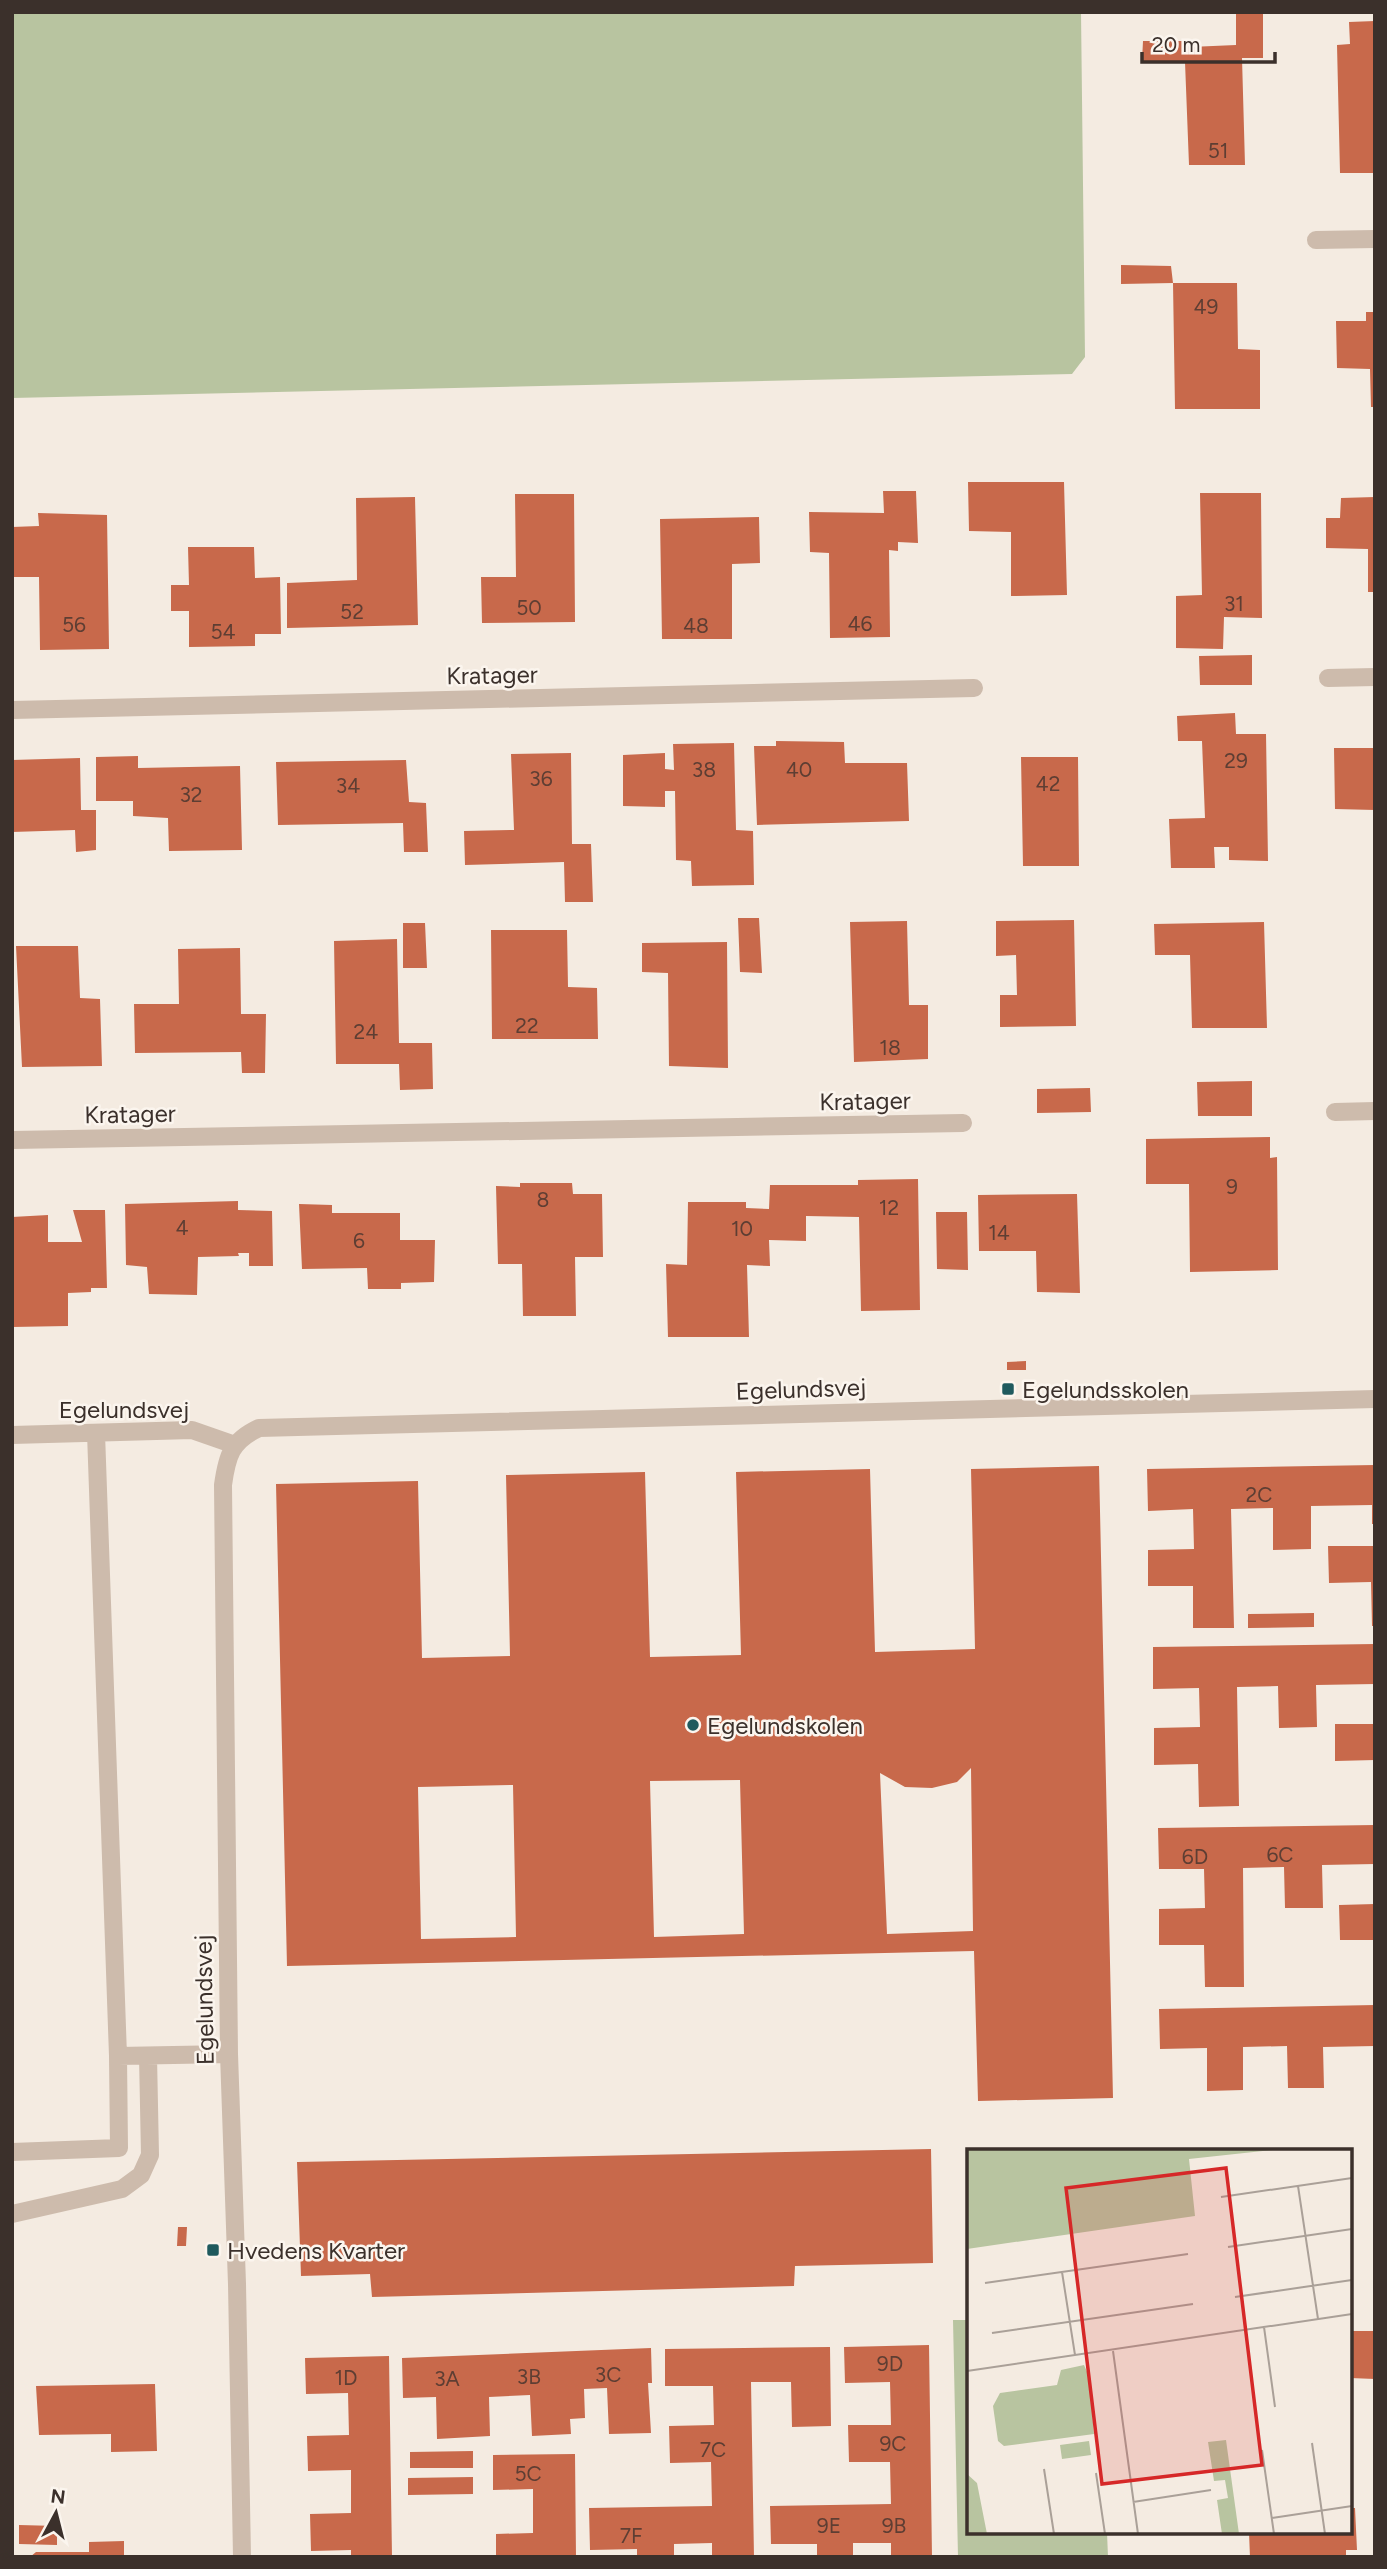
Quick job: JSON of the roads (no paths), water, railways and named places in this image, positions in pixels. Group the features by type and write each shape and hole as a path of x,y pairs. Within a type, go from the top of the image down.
{"street":[{"path":"1316,240 1375,239"},
{"path":"1328,678 1375,677"},
{"name":"Kratager","path":"12,710 974,688"},
{"path":"1335,1112 1375,1111"},
{"name":"Kratager","path":"12,1140 963,1123"},
{"name":"Egelundsvej","path":"242,2557 229,2054 223,1485 226,1463 235,1444 259,1428 1375,1399"},
{"name":"Egelundsvej","path":"12,1435 192,1430 235,1444"},
{"path":"12,2152 119,2148 96,1433"},
{"path":"118,2056 229,2054"},
{"path":"12,2214 122,2189 141,2175 150,2155 148,2056"}],"place":[{"name":"Egelundsskolen","path":"1008,1389"},
{"name":"Egelundskolen","path":"693,1725"},
{"name":"Hvedens Kvarter","path":"213,2250"}]}
